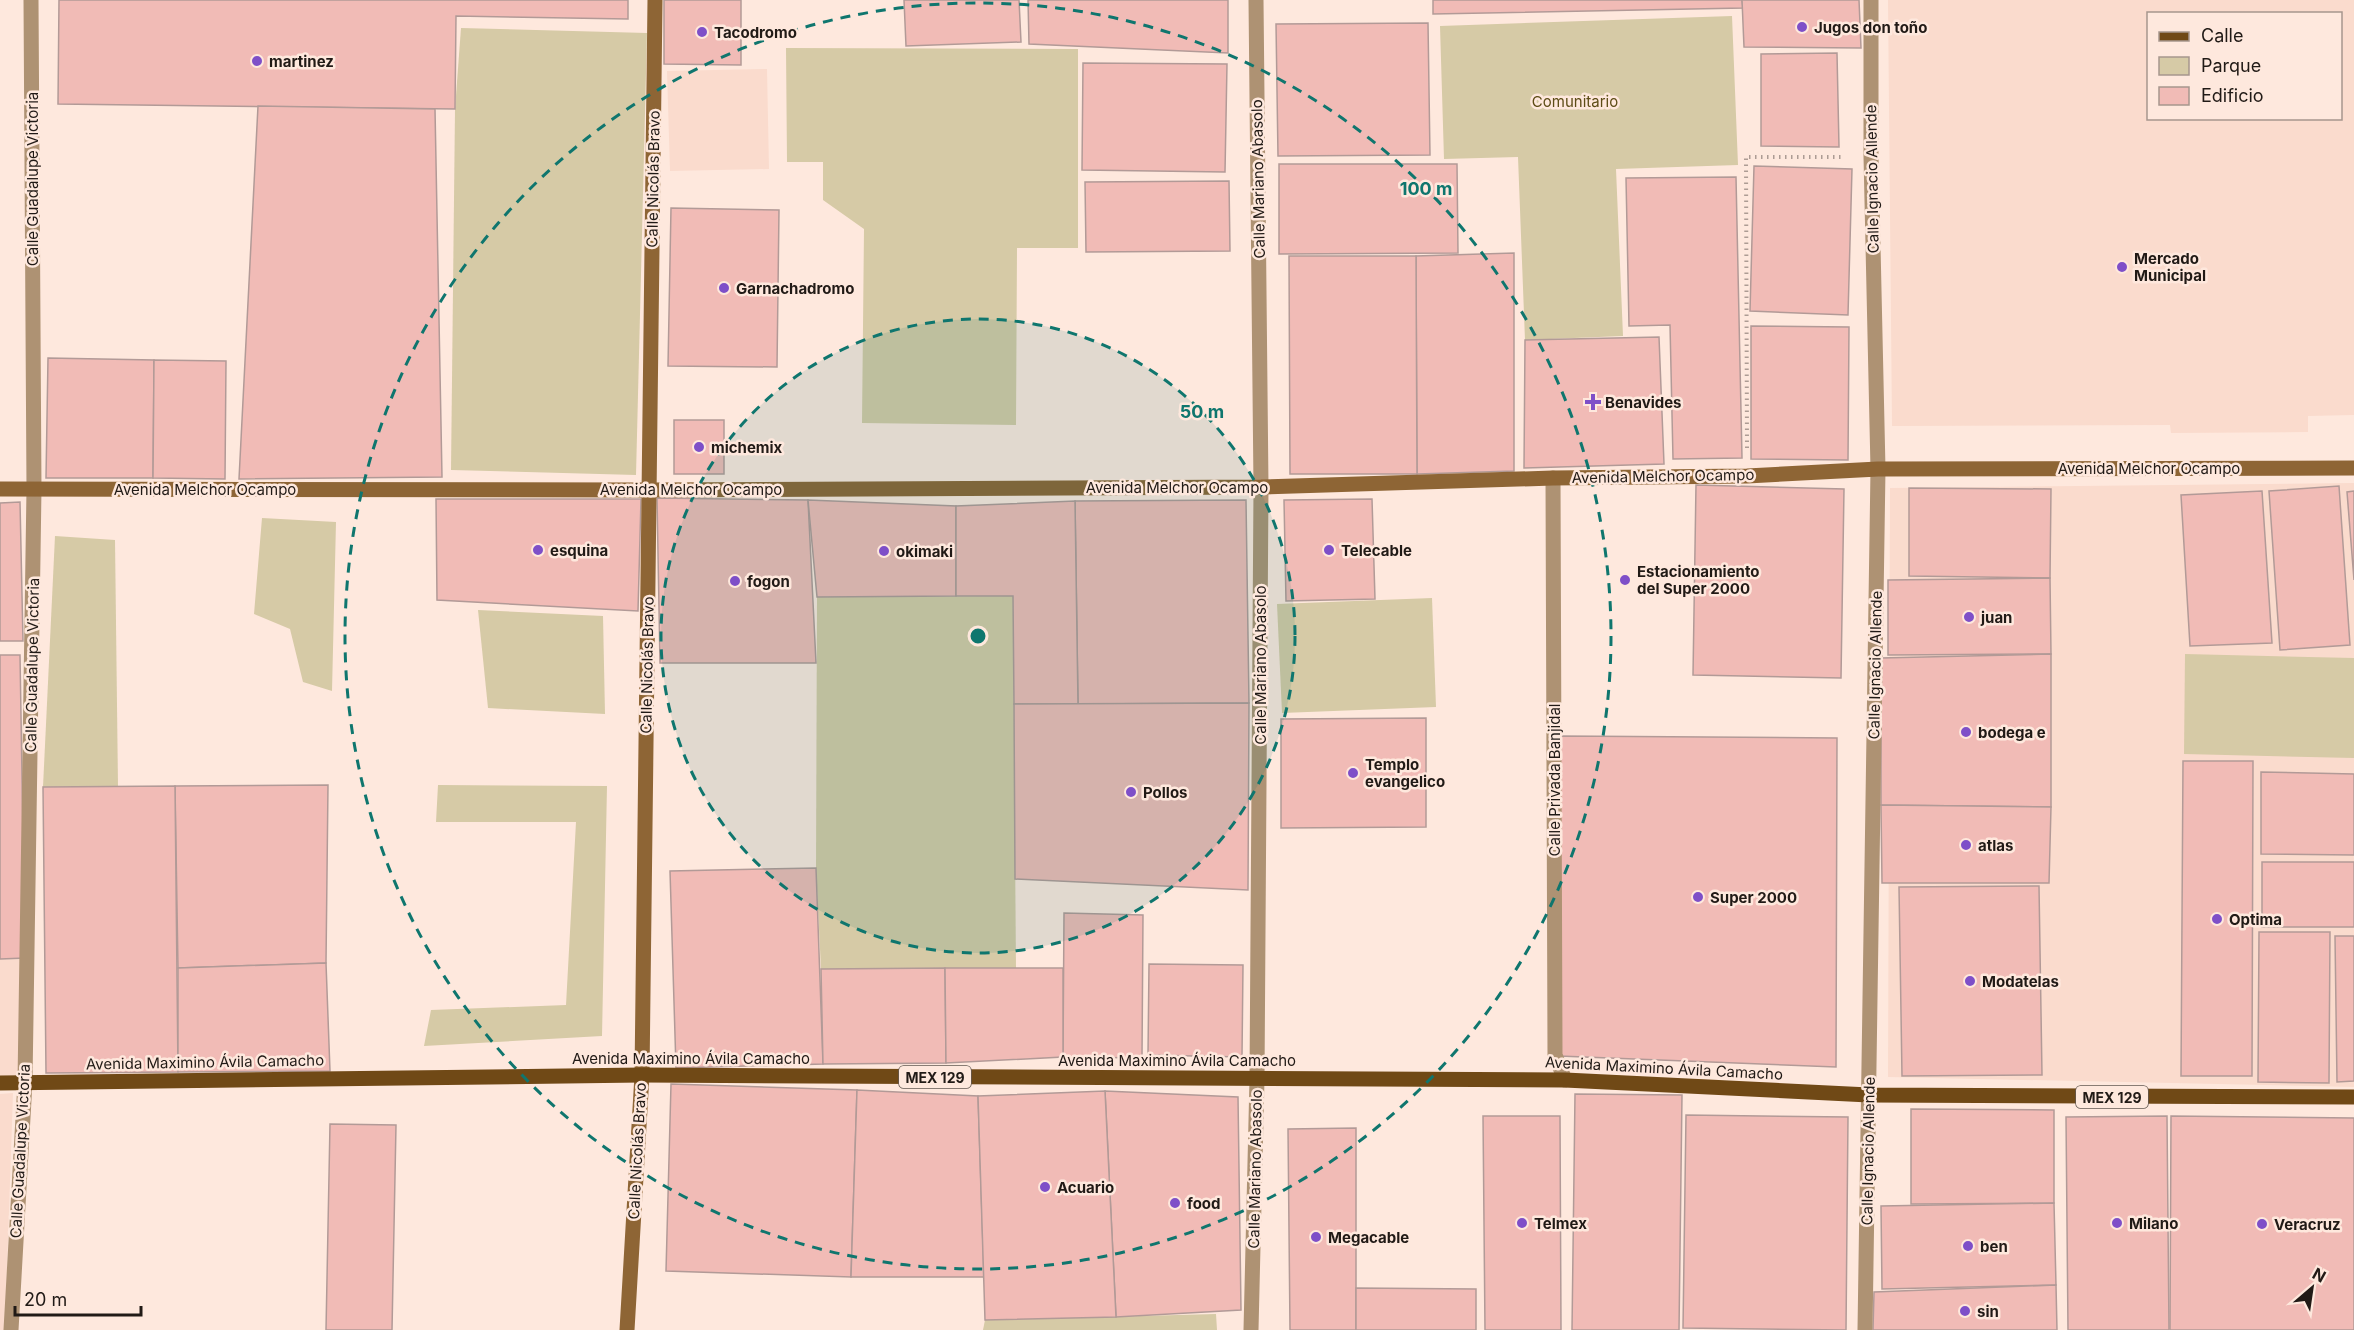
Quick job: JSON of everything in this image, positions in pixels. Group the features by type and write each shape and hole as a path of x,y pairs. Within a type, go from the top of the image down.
{"main road":[{"name":"Avenida Maximino Ávila Camacho","path":"0,1083 642,1075 1565,1080 1869,1095 2354,1097"}],"street":[{"name":"Calle Guadalupe Victoria","path":"10,1330 25,1082 34,489 31,0"},
{"name":"Calle Nicolás Bravo","path":"627,1330 642,1075 655,0"},
{"name":"Calle Mariano Abasolo","path":"1251,1330 1257,1079 1261,486 1256,0"},
{"name":"Calle Ignacio Allende","path":"1865,1330 1878,469 1871,156 1871,0"},
{"name":"Avenida Melchor Ocampo","path":"0,489 650,490 1261,486 1553,478 1747,476 1878,469 2354,468"},
{"name":"Calle Privada Banjidal","path":"1553,478 1555,1055 1565,1080"}],"path":[{"path":"1747,476 1746,157 1871,156"}],"shaded area":[{"name":"Mercado Municipal","path":"1888,0 2354,0 2354,415 2308,416 2308,432 2171,433 2170,425 1892,426"},
{"path":"767,69 769,169 670,171 667,71"},
{"path":"2354,483 2354,1087 1888,1077 1890,488"},
{"path":"25,958 19,1075 0,1076 0,959"},
{"path":"13,1093 5,1330 0,1330 0,1094"}],"green space":[{"name":"Comunitario","path":"1732,16 1738,165 1616,169 1623,336 1525,340 1518,157 1444,159 1440,26"},
{"path":"461,28 647,33 636,475 451,470 455,109"},
{"path":"786,48 1078,49 1078,248 1017,248 1016,425 862,423 864,229 823,200 823,162 787,162"},
{"path":"262,518 336,522 332,691 303,682 290,629 254,614"},
{"path":"55,536 115,540 118,786 43,787"},
{"path":"1013,596 1016,968 821,969 816,868 817,597"},
{"path":"1432,598 1436,707 1282,713 1277,604"},
{"path":"478,610 603,616 605,714 488,708"},
{"path":"2185,654 2354,658 2354,758 2184,754"},
{"path":"438,785 607,786 602,1036 424,1046 431,1010 566,1005 576,822 436,822"},
{"path":"1216,1314 1217,1330 983,1330 985,1320"}],"building":[{"name":"martinez","path":"59,0 628,0 628,19 456,16 455,109 58,104"},
{"name":"Tacodromo","path":"664,0 741,0 741,65 664,64"},
{"path":"904,0 1019,0 1021,42 906,46"},
{"path":"1028,0 1228,0 1228,53 1029,44"},
{"path":"1433,0 1742,0 1743,8 1433,14"},
{"name":"Jugos don toño","path":"1742,0 1859,0 1861,48 1744,47"},
{"path":"1428,23 1430,155 1278,156 1276,24"},
{"path":"1837,53 1839,147 1761,146 1761,54"},
{"path":"1083,63 1227,64 1225,172 1082,170"},
{"path":"258,106 435,109 442,477 239,479"},
{"path":"1279,164 1457,164 1458,253 1279,254"},
{"path":"1754,166 1852,169 1848,315 1750,311"},
{"path":"1736,177 1742,458 1673,459 1670,325 1629,326 1626,178"},
{"path":"1229,181 1230,251 1086,252 1085,182"},
{"name":"Garnachadromo","path":"671,208 779,210 777,367 668,366"},
{"path":"1514,253 1514,471 1417,474 1416,256"},
{"path":"1289,256 1416,256 1417,474 1290,474"},
{"path":"1751,326 1849,327 1848,460 1751,459"},
{"name":"Benavides","path":"1659,337 1664,464 1524,468 1525,340"},
{"path":"48,358 154,360 153,478 46,478"},
{"path":"154,360 226,361 225,479 153,478"},
{"name":"michemix","path":"674,420 724,420 724,474 674,474"},
{"path":"1696,485 1844,489 1841,678 1693,675"},
{"path":"2339,486 2350,645 2280,650 2269,491"},
{"path":"1909,488 2051,489 2050,578 1909,576"},
{"path":"2262,491 2272,643 2190,646 2181,495"},
{"path":"2354,491 2354,580 2347,492"},
{"name":"fogon","path":"657,498 808,500 816,663 660,663"},
{"name":"esquina","path":"436,499 641,499 638,611 437,600"},
{"name":"Telecable","path":"1372,499 1375,599 1286,601 1284,500"},
{"name":"okimaki","path":"808,500 956,506 956,596 817,597"},
{"path":"1246,500 1249,703 1078,704 1075,501"},
{"path":"1075,501 1078,704 1014,704 1013,596 956,596 956,506"},
{"path":"20,502 23,641 0,641 0,503"},
{"name":"juan","path":"2050,578 2051,654 1888,655 1888,580"},
{"name":"bodega e","path":"2051,654 2051,807 1881,805 1881,658"},
{"path":"0,655 20,655 25,958 0,959"},
{"name":"Pollos","path":"1249,703 1248,890 1015,879 1014,704"},
{"name":"Templo evangelico","path":"1426,718 1426,827 1281,828 1281,719"},
{"name":"Super 2000","path":"1560,736 1837,738 1836,1067 1559,1056"},
{"name":"Optima","path":"2183,761 2253,761 2252,1076 2181,1076"},
{"path":"2261,772 2354,774 2354,855 2261,854"},
{"path":"328,785 326,963 178,968 175,786"},
{"path":"175,786 178,1072 46,1073 43,787"},
{"name":"atlas","path":"1881,805 2051,807 2049,883 1882,883"},
{"path":"2262,862 2354,862 2354,927 2262,927"},
{"path":"816,868 823,1064 676,1068 670,871"},
{"name":"Modatelas","path":"2039,886 2042,1075 1902,1076 1899,887"},
{"path":"1064,913 1143,915 1142,1058 1063,1057"},
{"path":"2259,932 2330,932 2329,1083 2258,1082"},
{"path":"2335,936 2354,936 2354,1081 2337,1082"},
{"path":"326,963 330,1071 178,1072 178,968"},
{"path":"1149,964 1243,965 1242,1057 1148,1055"},
{"path":"945,968 946,1063 823,1064 821,969"},
{"path":"945,968 1063,968 1063,1057 946,1063"},
{"path":"671,1084 857,1090 851,1277 666,1271"},
{"path":"857,1090 978,1096 984,1277 851,1277"},
{"name":"food","path":"1105,1091 1238,1097 1241,1310 1116,1317"},
{"name":"Acuario","path":"1105,1091 1116,1317 985,1320 978,1096"},
{"path":"1575,1094 1682,1095 1679,1330 1572,1330"},
{"path":"1911,1109 2054,1110 2054,1203 1911,1204"},
{"path":"1686,1115 1848,1117 1846,1330 1683,1328"},
{"name":"Telmex","path":"1483,1116 1560,1116 1561,1330 1485,1330"},
{"name":"Milano","path":"2167,1116 2169,1330 2068,1330 2066,1117"},
{"name":"Veracruz","path":"2171,1116 2354,1118 2354,1330 2170,1330"},
{"path":"330,1124 396,1125 392,1330 326,1330"},
{"path":"1356,1128 1356,1330 1290,1330 1288,1129"},
{"name":"ben","path":"2054,1203 2056,1285 1882,1289 1881,1206"},
{"name":"sin","path":"2056,1285 2057,1330 1873,1330 1874,1292"},
{"path":"1356,1288 1476,1289 1476,1330 1356,1330"}],"place":[{"name":"Jugos don toño","path":"1802,27"},
{"name":"Tacodromo","path":"702,32"},
{"name":"martinez","path":"257,61"},
{"name":"Mercado Municipal","path":"2122,267"},
{"name":"Garnachadromo","path":"724,288"},
{"name":"Benavides","path":"1593,402"},
{"name":"michemix","path":"699,447"},
{"name":"esquina","path":"538,550"},
{"name":"Telecable","path":"1329,550"},
{"name":"okimaki","path":"884,551"},
{"name":"Estacionamiento del Super 2000","path":"1625,580"},
{"name":"fogon","path":"735,581"},
{"name":"juan","path":"1969,617"},
{"name":"bodega e","path":"1966,732"},
{"name":"Templo evangelico","path":"1353,773"},
{"name":"Pollos","path":"1131,792"},
{"name":"atlas","path":"1966,845"},
{"name":"Super 2000","path":"1698,897"},
{"name":"Optima","path":"2217,919"},
{"name":"Modatelas","path":"1970,981"},
{"name":"Acuario","path":"1045,1187"},
{"name":"food","path":"1175,1203"},
{"name":"Telmex","path":"1522,1223"},
{"name":"Milano","path":"2117,1223"},
{"name":"Veracruz","path":"2262,1224"},
{"name":"Megacable","path":"1316,1237"},
{"name":"ben","path":"1968,1246"},
{"name":"sin","path":"1965,1311"}]}
